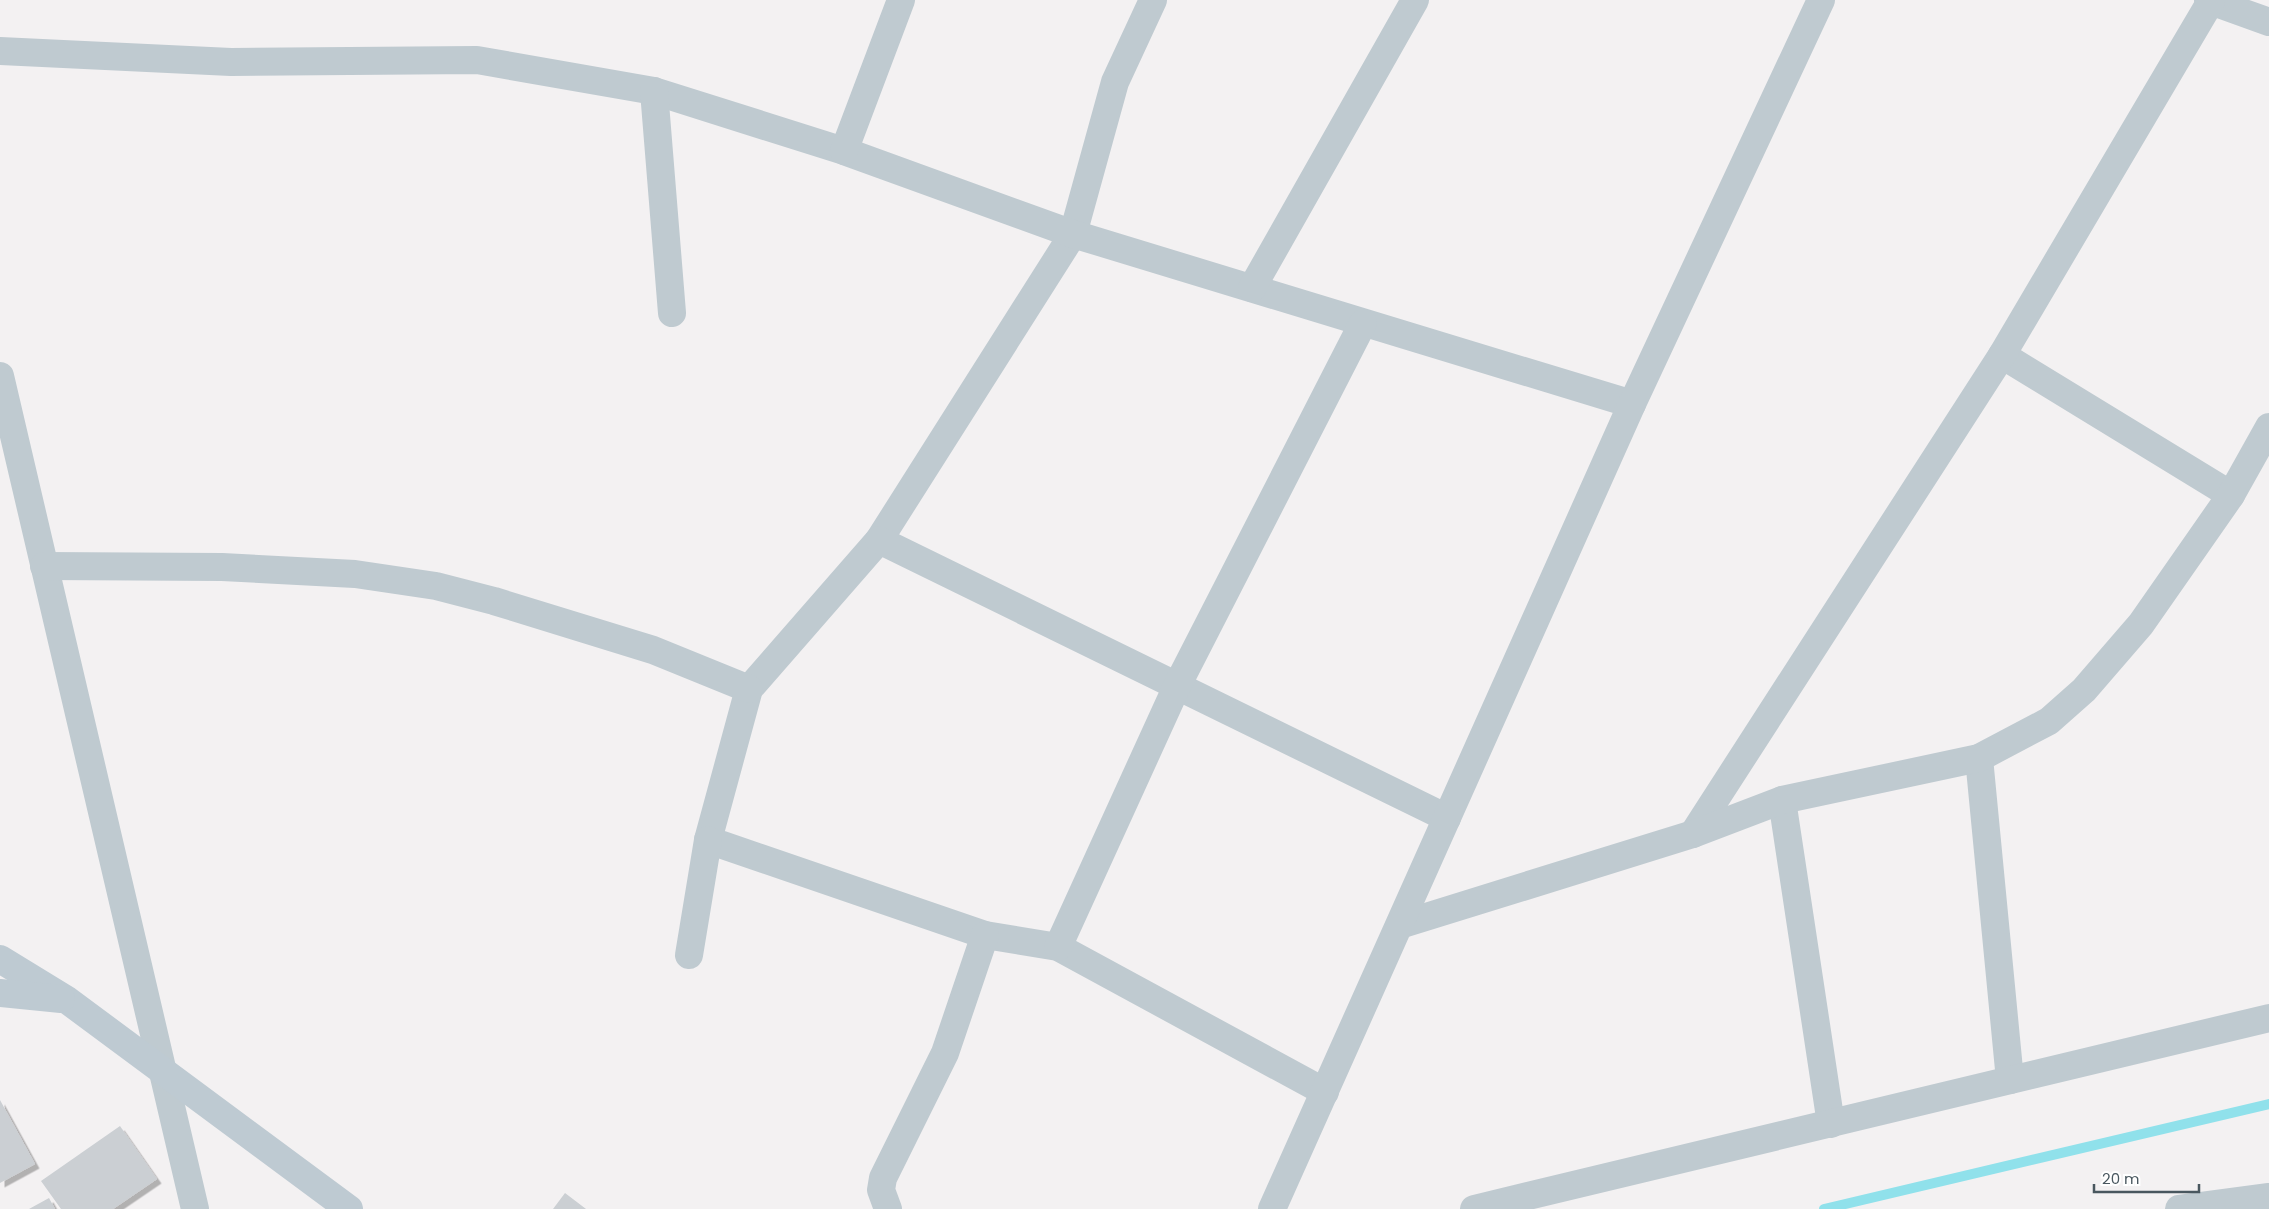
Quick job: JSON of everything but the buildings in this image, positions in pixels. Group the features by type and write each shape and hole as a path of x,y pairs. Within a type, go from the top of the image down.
{"main road":[{"path":"0,959 67,1000 349,1209"},
{"path":"0,993 67,1000"}],"street":[{"path":"844,151 901,0"},
{"path":"689,955 708,840 749,689 879,540 1073,234 1115,82 1153,0"},
{"path":"1252,288 1415,0"},
{"path":"1272,1209 1632,404 1821,0"},
{"path":"1692,834 2002,355 2209,1 2269,22"},
{"path":"0,51 231,62 477,60 654,91 844,151 1073,234 1632,404"},
{"path":"654,91 672,313"},
{"path":"1058,947 1177,686 1363,322"},
{"path":"2002,355 2231,495"},
{"path":"0,379 195,1209"},
{"path":"1400,925 1692,834 1782,800 1979,758 2049,721 2084,690 2141,624 2231,495 2269,427"},
{"path":"879,540 1447,818"},
{"path":"44,566 222,567 355,574 436,586 494,601 653,650 749,689"},
{"path":"1979,758 2010,1080"},
{"path":"1782,800 1831,1124"},
{"path":"708,840 985,935 1058,947 1325,1092"},
{"path":"888,1209 883,1201 880,1190 883,1178 945,1053 985,935"},
{"path":"1474,1209 2269,1018"},
{"path":"2180,1209 2269,1198"}],"waterway":[{"path":"1824,1209 2269,1104"}]}
